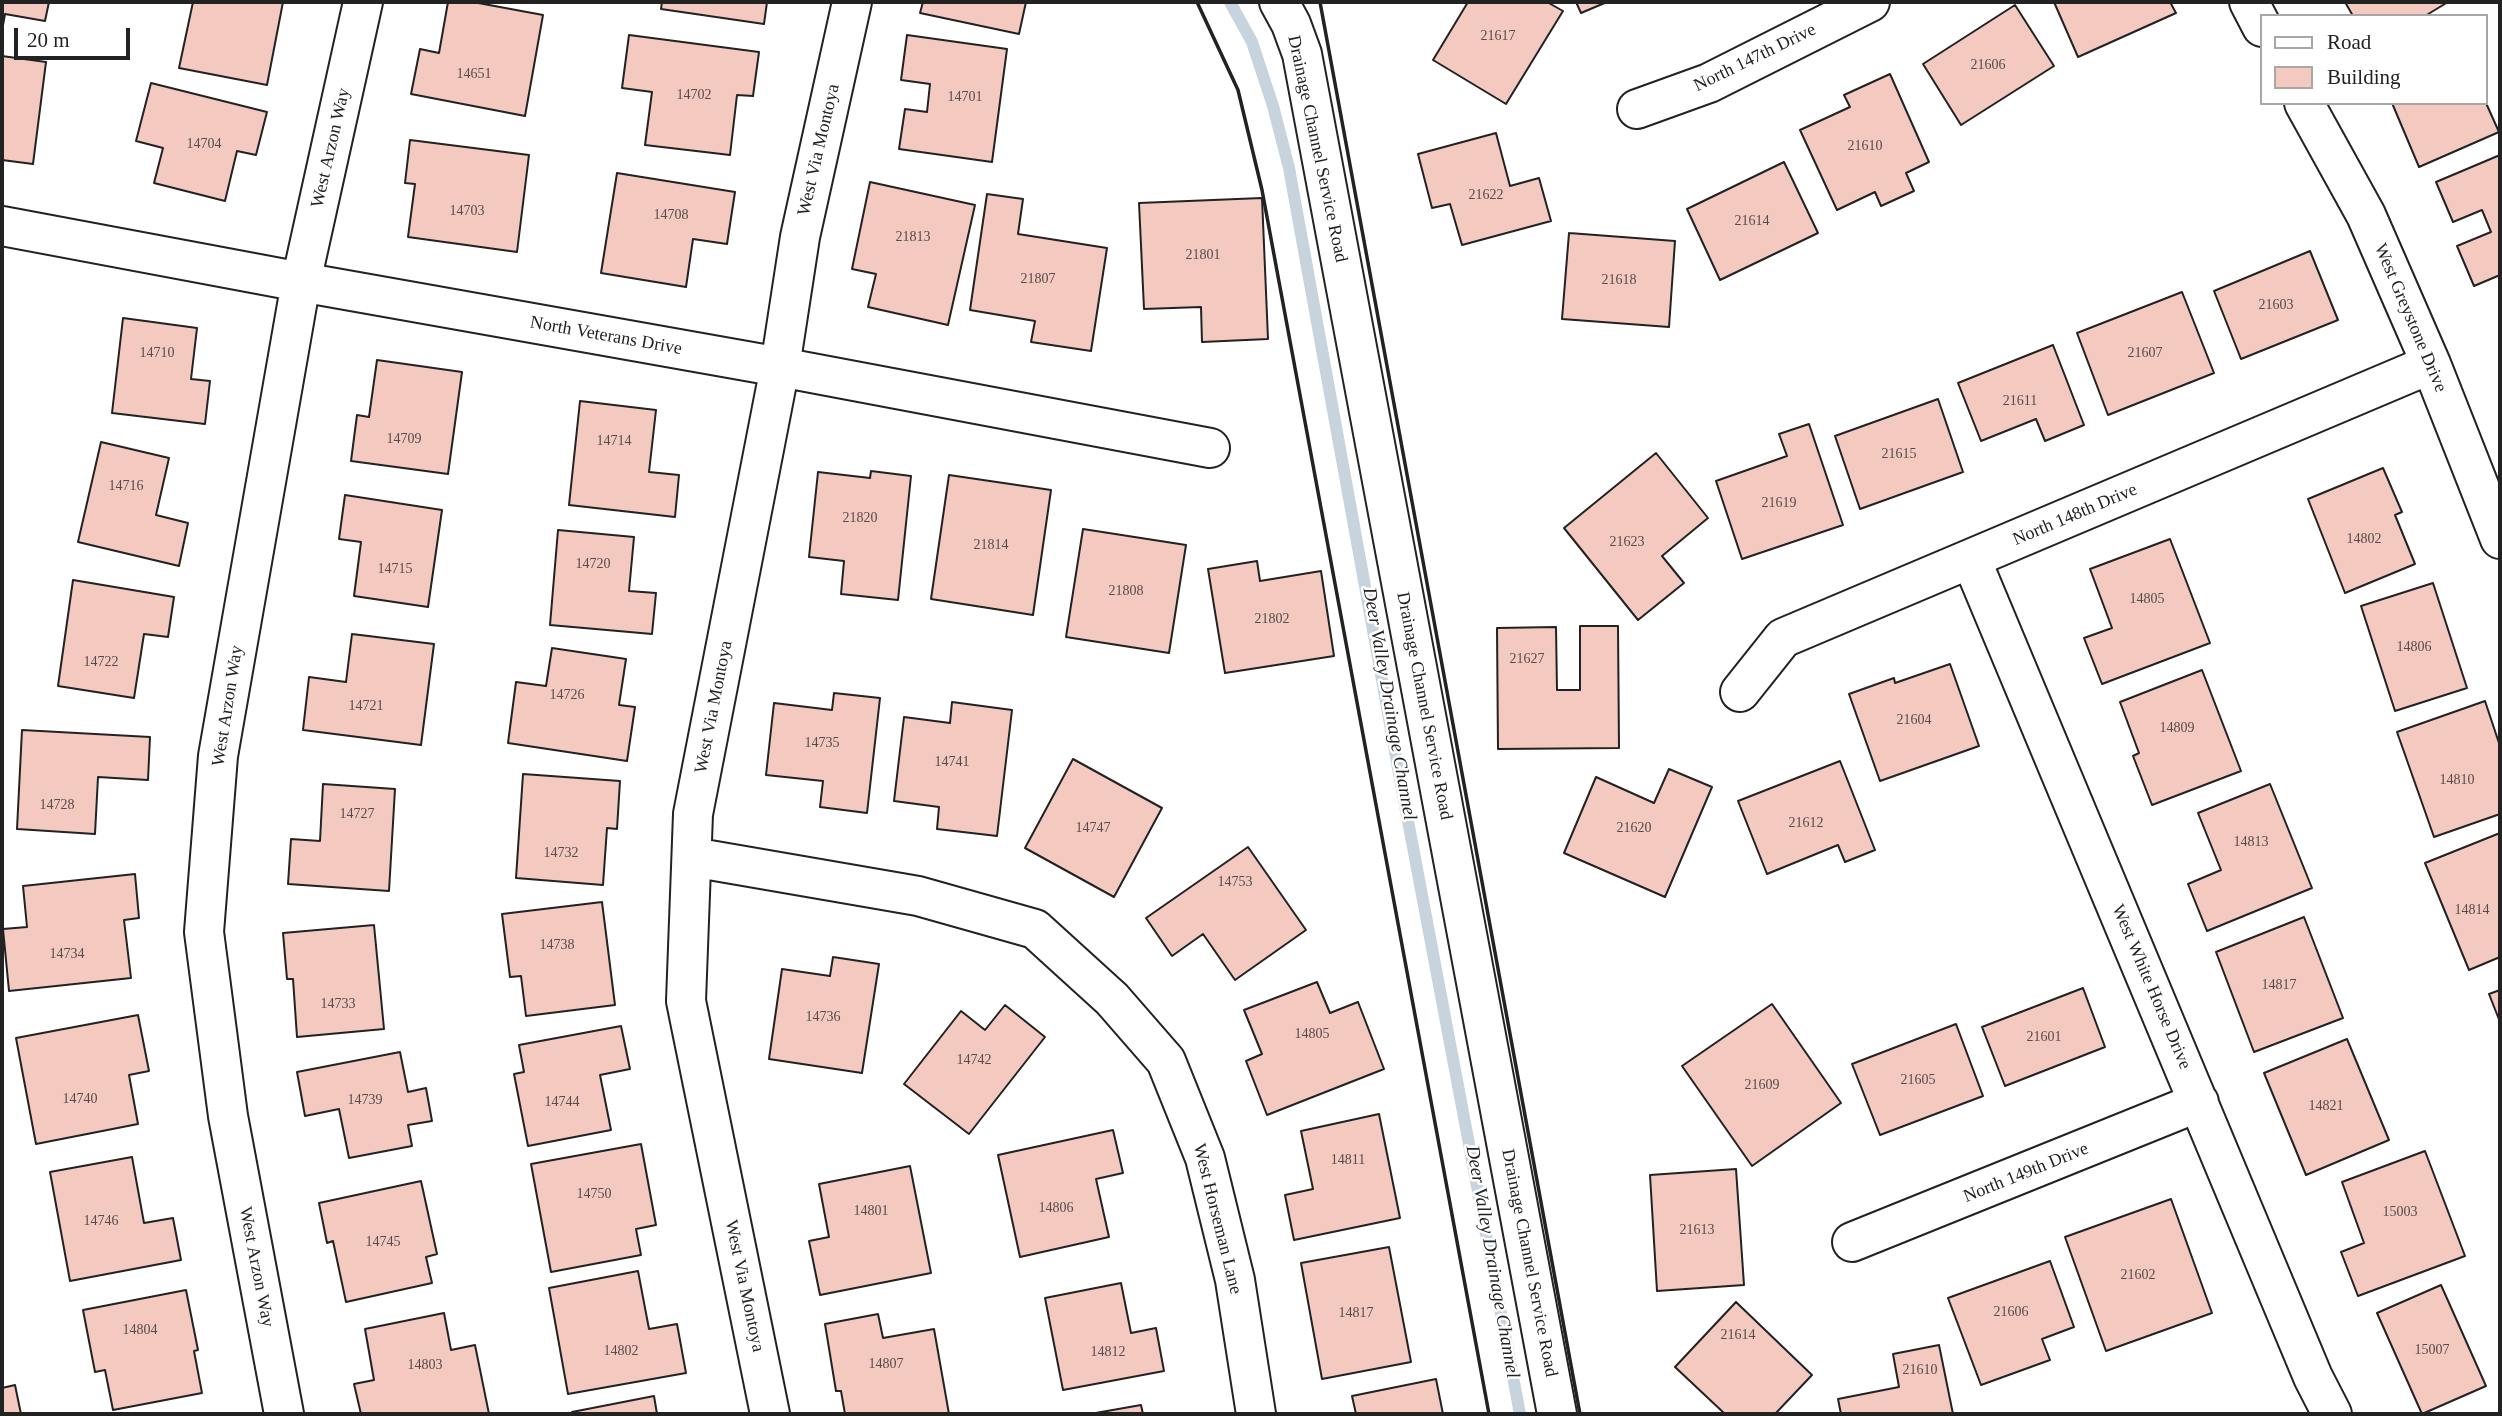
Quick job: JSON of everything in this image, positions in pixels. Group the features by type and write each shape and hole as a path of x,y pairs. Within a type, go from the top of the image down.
{"street":[{"name":"West Arzon Way","path":"284,1414 228,1116 204,932 218,756 301,282 363,2"},
{"name":"West Via Montoya","path":"770,1414 686,1000 693,814 780,367 800,237 852,2"},
{"name":"Drainage Channel Service Road","path":"1279,2 1302,54 1557,1414"},
{"name":"North 147th Drive","path":"1637,109 1709,83 1870,2"},
{"path":"2249,2 2260,23"},
{"name":"West Greystone Drive","path":"2305,105 2366,215 2431,364 2500,539"},
{"name":"North Veterans Drive","path":"2,226 1210,448"},
{"name":"North 148th Drive","path":"1740,692 1783,638 2431,364"},
{"name":"West White Horse Drive","path":"1971,559 2313,1377 2332,1414"},
{"name":"West Horseman Lane","path":"692,857 918,896 1035,929 1112,999 1166,1061 1205,1158 1235,1280 1256,1414"},
{"name":"North 149th Drive","path":"1852,1242 2199,1102"}],"building":[{"path":"2,2 49,2 45,21 5,14 2,31"},
{"path":"193,2 283,2 267,85 179,68"},
{"path":"448,2 473,2 543,15 525,116 411,94 420,49 439,53"},
{"path":"662,2 767,2 764,24 661,9"},
{"path":"923,2 1026,2 1019,34 920,13"},
{"path":"1468,2 1547,2 1563,11 1506,104 1433,60"},
{"path":"1576,2 1607,2 1581,13"},
{"path":"2054,2 2170,2 2176,13 2078,57"},
{"path":"2345,2 2448,2 2428,14 2352,14"},
{"path":"2015,5 2054,66 1961,125 1923,64"},
{"path":"629,35 759,52 753,96 737,95 730,155 645,145 652,92 622,88"},
{"path":"907,35 1007,49 992,162 899,149 905,109 927,112 930,84 901,80"},
{"path":"2,56 46,62 33,164 2,160"},
{"path":"1890,74 1929,162 1906,173 1914,191 1881,206 1875,192 1837,210 1800,130 1850,107 1844,95"},
{"path":"151,83 267,112 256,155 237,151 225,201 154,183 163,148 136,141"},
{"path":"2393,105 2487,105 2499,132 2419,167"},
{"path":"1496,133 1510,186 1539,178 1551,221 1462,245 1450,204 1432,208 1418,154"},
{"path":"410,140 529,155 517,252 408,237 415,184 405,183"},
{"path":"2500,155 2500,275 2474,286 2457,246 2491,232 2482,210 2453,222 2436,182"},
{"path":"1784,162 1818,233 1720,280 1687,209"},
{"path":"617,173 735,192 727,244 693,239 686,287 601,273"},
{"path":"870,182 975,205 948,325 868,307 876,274 852,269"},
{"path":"987,194 1023,199 1018,234 1107,248 1091,351 1031,342 1035,321 970,310"},
{"path":"1262,198 1268,339 1202,342 1201,307 1144,309 1139,203"},
{"path":"1569,233 1675,241 1669,327 1562,319"},
{"path":"2310,251 2338,320 2241,359 2214,291"},
{"path":"2182,292 2214,373 2108,415 2077,333"},
{"path":"123,318 197,328 191,379 210,381 205,424 112,413"},
{"path":"2053,345 2084,425 2045,441 2036,419 1981,441 1958,383"},
{"path":"377,360 462,372 448,474 351,461 357,415 369,417"},
{"path":"1938,399 1963,472 1860,509 1835,436"},
{"path":"580,401 656,410 649,472 679,475 675,517 569,505"},
{"path":"1809,424 1843,525 1742,559 1716,481 1787,456 1779,434"},
{"path":"101,442 169,458 156,515 188,523 179,566 78,542"},
{"path":"1656,453 1708,518 1662,556 1684,583 1638,620 1564,528"},
{"path":"2383,468 2402,512 2395,515 2415,564 2345,593 2308,499"},
{"path":"871,471 911,476 898,600 841,594 844,561 809,557 818,472 870,478"},
{"path":"949,475 1051,490 1033,615 931,599"},
{"path":"345,495 442,510 428,607 354,596 361,542 339,539"},
{"path":"1083,529 1186,545 1169,653 1066,637"},
{"path":"558,530 634,537 629,591 656,593 652,634 550,625"},
{"path":"2170,539 2210,643 2102,684 2084,638 2112,628 2090,569"},
{"path":"1257,561 1260,581 1321,571 1334,656 1225,673 1208,569"},
{"path":"73,580 174,597 168,637 144,634 134,698 58,686"},
{"path":"2433,583 2467,688 2395,711 2361,606"},
{"path":"1580,626 1618,626 1619,748 1498,749 1497,628 1556,627 1557,690 1580,690"},
{"path":"352,634 434,644 421,745 303,730 309,677 346,682"},
{"path":"552,648 626,659 619,705 635,707 627,761 508,743 516,682 546,686"},
{"path":"1950,664 1979,746 1880,781 1849,694 1894,678 1895,683"},
{"path":"2202,670 2241,771 2152,805 2133,756 2139,753 2120,702"},
{"path":"834,693 880,698 867,813 820,807 823,781 766,775 774,703 832,710"},
{"path":"2485,701 2500,746 2500,814 2434,837 2397,732"},
{"path":"952,702 1012,710 997,836 937,829 939,807 894,801 904,717 950,723"},
{"path":"22,730 150,737 148,780 98,777 95,834 17,829"},
{"path":"1073,759 1162,808 1114,897 1025,848"},
{"path":"1840,761 1875,850 1845,862 1838,845 1767,874 1738,801"},
{"path":"1669,769 1712,787 1665,897 1564,853 1596,777 1654,803"},
{"path":"523,774 620,781 617,829 607,828 603,885 516,878"},
{"path":"323,784 395,789 389,891 288,884 291,839 320,841"},
{"path":"2270,784 2312,888 2207,931 2188,884 2221,870 2198,813"},
{"path":"2500,833 2500,957 2469,970 2425,863"},
{"path":"1248,847 1306,930 1235,980 1203,934 1172,956 1146,918"},
{"path":"135,874 139,918 124,920 131,978 9,991 3,929 27,927 23,886"},
{"path":"602,902 615,1005 526,1016 521,976 510,977 502,914"},
{"path":"2304,917 2343,1018 2254,1052 2216,952"},
{"path":"374,925 384,1029 297,1037 293,979 287,979 283,933"},
{"path":"833,957 879,964 862,1073 769,1059 782,969 830,976"},
{"path":"1317,982 1330,1013 1358,1002 1384,1069 1267,1115 1246,1061 1262,1054 1244,1010"},
{"path":"2083,988 2105,1047 2005,1086 1982,1027"},
{"path":"2500,990 2500,1022 2489,994"},
{"path":"1772,1004 1841,1103 1752,1166 1682,1066"},
{"path":"1005,1005 1045,1037 969,1134 904,1084 961,1011 985,1030"},
{"path":"138,1015 149,1071 129,1075 138,1124 36,1144 16,1038"},
{"path":"1956,1024 1983,1096 1880,1135 1852,1064"},
{"path":"621,1026 630,1069 600,1075 611,1130 528,1146 514,1074 524,1072 519,1045"},
{"path":"2347,1039 2389,1140 2306,1175 2264,1073"},
{"path":"400,1052 408,1092 426,1088 432,1121 408,1125 412,1146 349,1158 339,1109 305,1116 297,1072"},
{"path":"1379,1114 1400,1218 1294,1240 1285,1195 1313,1189 1301,1131"},
{"path":"1113,1130 1123,1173 1096,1179 1109,1237 1020,1257 998,1155"},
{"path":"641,1144 656,1225 636,1229 641,1255 551,1272 531,1164"},
{"path":"2425,1151 2465,1256 2358,1296 2341,1252 2364,1243 2342,1182"},
{"path":"132,1157 144,1223 173,1218 181,1260 70,1281 50,1172"},
{"path":"910,1166 931,1273 820,1295 809,1241 829,1237 819,1184"},
{"path":"1736,1169 1744,1285 1657,1291 1650,1175"},
{"path":"421,1181 437,1254 426,1257 432,1283 346,1302 333,1241 327,1243 319,1203"},
{"path":"2171,1199 2212,1313 2106,1351 2065,1237"},
{"path":"1389,1247 1411,1362 1322,1379 1301,1263"},
{"path":"2050,1261 2074,1327 2042,1339 2050,1360 1981,1385 1948,1298"},
{"path":"638,1271 649,1329 677,1324 686,1373 568,1394 549,1288"},
{"path":"1121,1283 1131,1333 1156,1328 1164,1371 1063,1390 1045,1298"},
{"path":"2441,1285 2486,1386 2422,1414 2377,1313"},
{"path":"186,1290 198,1350 194,1351 202,1393 113,1410 105,1370 95,1372 83,1310"},
{"path":"1736,1302 1812,1375 1775,1414 1725,1414 1675,1367"},
{"path":"444,1313 451,1350 475,1345 489,1414 361,1414 354,1384 374,1380 365,1329"},
{"path":"878,1314 883,1338 934,1329 949,1414 845,1414 841,1391 836,1391 825,1324"},
{"path":"1939,1345 1953,1414 1841,1414 1838,1399 1899,1387 1893,1354"},
{"path":"1436,1379 1443,1414 1356,1414 1352,1396"},
{"path":"15,1385 21,1414 2,1414 2,1388"},
{"path":"654,1396 657,1414 572,1414 572,1412"},
{"path":"1141,1405 1143,1414 1090,1414"}],"waterway":[{"name":"Deer Valley Drainage Channel","path":"1230,2 1252,42 1273,106 1289,168 1398,768 1520,1414"}],"wall":[{"path":"1197,2 1238,90 1262,190 1489,1414"},
{"path":"1320,2 1580,1414"}]}
